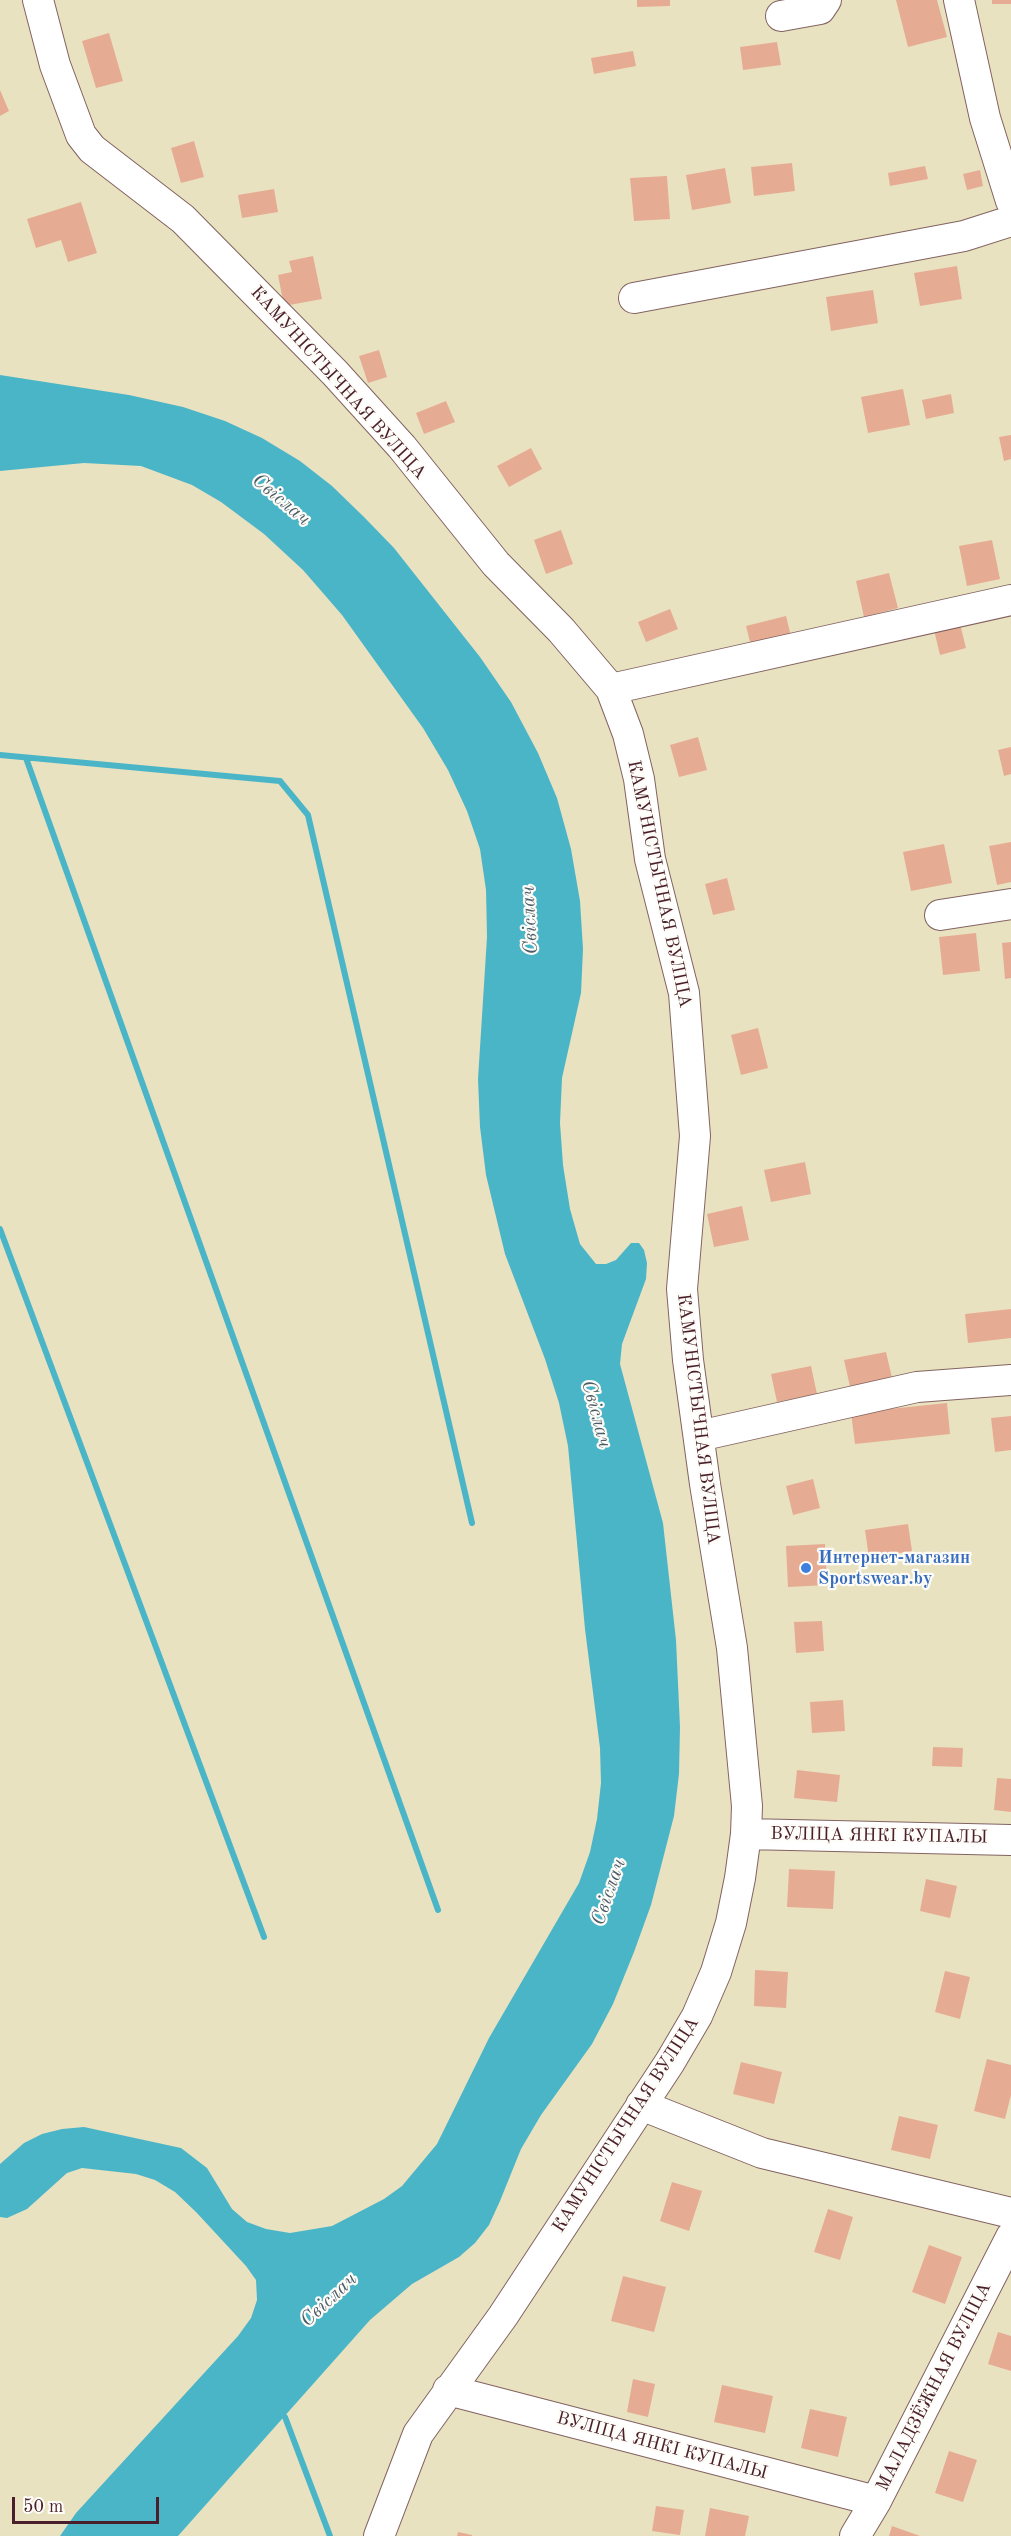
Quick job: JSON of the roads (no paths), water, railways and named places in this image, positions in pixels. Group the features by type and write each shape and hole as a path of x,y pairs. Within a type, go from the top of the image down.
{"street":[{"name":"КАМУНІСТЫЧНАЯ ВУЛІЦА","path":"38,0 55,65 81,135 92,148 183,219 335,373 402,447 496,564 561,630 611,689 628,734 639,779 653,870 684,993 695,1136 682,1289 688,1360 718,1576 732,1648 746,1796 746,1834 731,1923 716,1972 697,2016 503,2316 418,2434 379,2536"},
{"path":"781,16 820,9 826,0"},
{"path":"959,0 985,118 1011,201"},
{"path":"634,298 964,236 1011,221"},
{"path":"611,689 1011,600"},
{"path":"940,915 1011,904"},
{"path":"699,1436 917,1387 1011,1380"},
{"name":"ВУЛІЦА ЯНКІ КУПАЛЫ","path":"746,1834 981,1837 1011,1840"},
{"path":"641,2105 762,2153 1011,2213"},
{"name":"МАЛАДЗЁЖНАЯ ВУЛІЦА","path":"855,2536 876,2501 1011,2237"},
{"name":"ВУЛІЦА ЯНКІ КУПАЛЫ","path":"448,2390 876,2501"}],"water":[{"name":"Свіслач","path":"0,375 129,395 183,407 225,421 262,438 300,461 332,486 364,517 394,548 480,657 511,702 538,753 557,798 571,849 580,901 583,949 581,993 562,1078 560,1123 563,1165 570,1209 580,1244 596,1264 606,1264 616,1260 631,1243 639,1243 644,1250 647,1263 646,1279 622,1344 620,1364 663,1523 676,1640 680,1727 679,1774 674,1816 651,1905 634,1952 613,2004 592,2044 541,2115 521,2149 489,2225 475,2243 459,2257 412,2284 370,2320 178,2536 60,2536 76,2513 238,2336 251,2318 257,2300 256,2280 196,2212 175,2192 155,2180 136,2174 82,2168 67,2173 27,2209 7,2218 0,2217 0,2164 24,2143 42,2134 84,2127 181,2148 207,2168 232,2209 247,2222 266,2229 290,2233 332,2226 384,2199 402,2186 437,2144 489,2038 579,1883 590,1852 597,1819 601,1783 600,1748 585,1629 568,1446 559,1403 545,1359 505,1254 486,1175 480,1127 478,1079 487,937 486,890 480,849 467,811 448,770 423,728 342,615 303,570 264,534 221,502 192,485 141,466 84,463 0,471"}],"waterway":[{"path":"0,755 280,781 308,815 472,1523"},
{"path":"26,758 438,1910"},
{"path":"0,1229 264,1937"},
{"path":"285,2417 330,2536"}],"place":[{"name":"Интернет-магазин Sportswear.by","path":"806,1568"}]}
